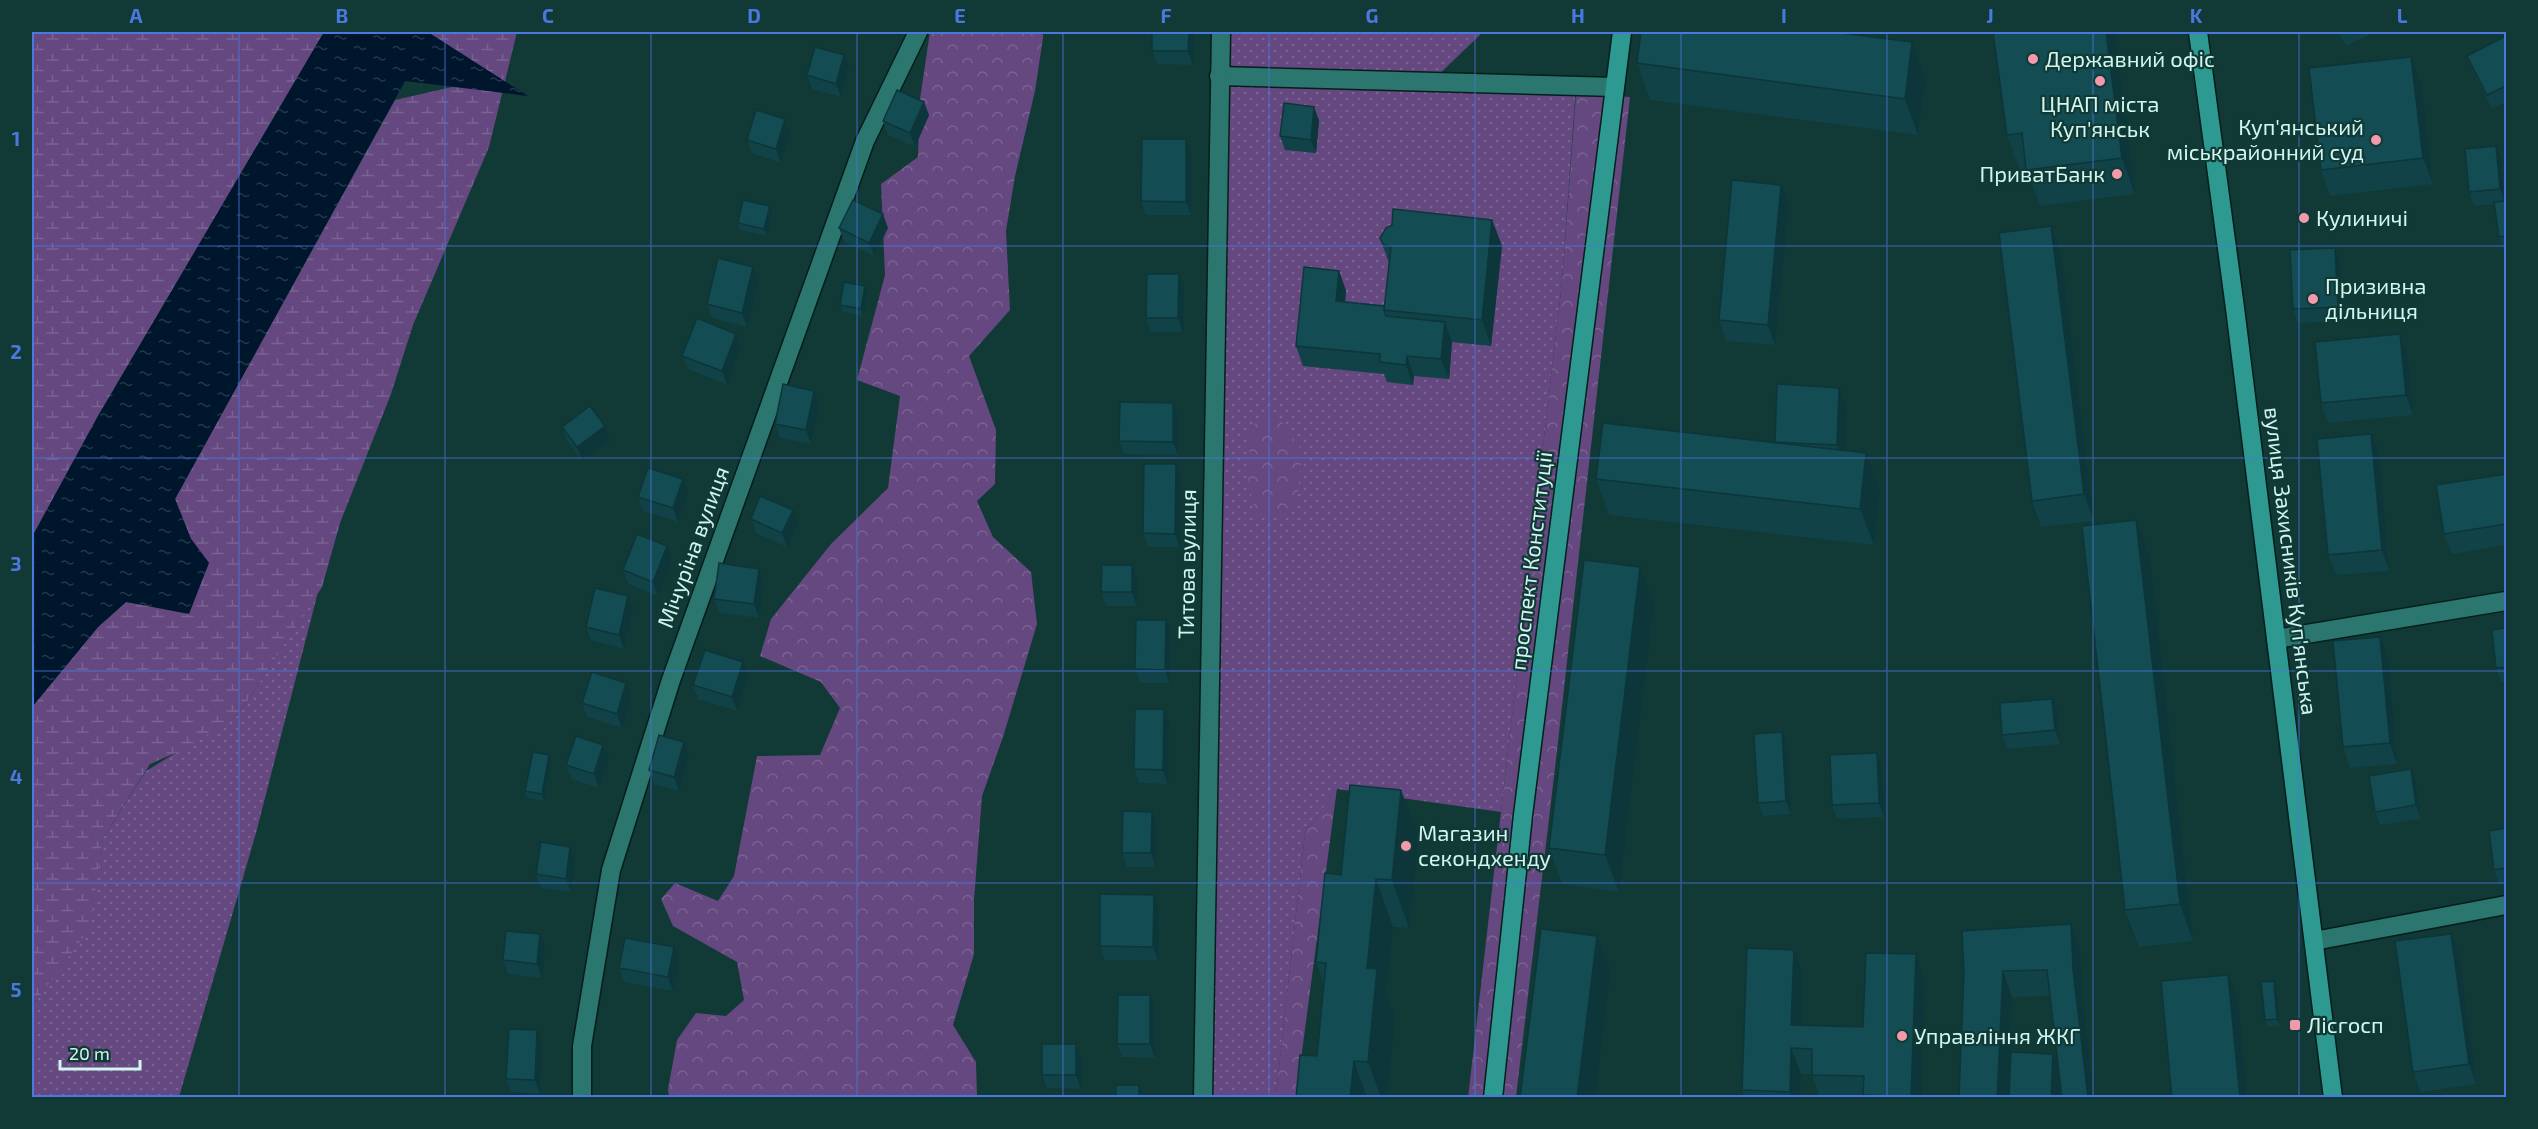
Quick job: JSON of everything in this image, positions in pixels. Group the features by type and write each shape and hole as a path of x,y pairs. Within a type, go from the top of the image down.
{"main road":[{"name":"проспект Конституції","path":"1493,1098 1525,803 1622,32"},
{"name":"вулиця Захисників Куп'янська","path":"2198,32 2334,1098"}],"street":[{"name":"Мічуріна вулиця","path":"582,1098 582,1046 610,870 667,691 865,141 918,32"},
{"name":"Титова вулиця","path":"1203,1098 1221,32"},
{"path":"1219,76 1615,87"},
{"path":"2277,639 2506,601"},
{"path":"2314,941 2506,904"}],"green space":[{"path":"32,32 324,32 98,416 32,537"},
{"path":"432,32 517,32 489,147 413,325 391,394 340,523 322,587 238,715 189,747 150,764 103,838 90,928 37,1000 32,1003 32,707 98,627 126,602 209,563 191,539 175,499 395,100 452,87 470,73 431,34"},
{"path":"930,32 1043,32 1035,91 1015,176 1006,231 1010,310 969,356 996,430 995,484 977,501 993,537 1031,572 1037,624 1003,737 982,796 974,900 974,954 953,1025 976,1062 977,1097 669,1097 668,1089 677,1040 696,1013 726,1016 744,1000 737,962 673,926 661,899 675,883 718,901 734,876 757,756 820,755 840,708 821,682 760,656 771,619 831,544 888,488 900,396 857,380 885,275 881,184 918,157 920,99"},
{"path":"1221,32 1483,32 1432,81 1576,86 1562,282 1501,812 1337,789 1305,833 1276,1094 1203,1094"},
{"path":"1576,94 1630,97 1516,1097 1468,1098 1562,282"},
{"path":"1269,415 1281,421 1302,451 1296,511 1281,515 1256,515 1248,483 1250,427"},
{"path":"318,592 256,833 179,1097 32,1098 32,1003 37,1000 90,921 103,838 146,771 238,715"},
{"path":"1337,788 1296,1097 1203,1098 1203,1094 1276,1093 1305,833"}],"water":[{"path":"324,32 432,32 431,34 528,96 405,81 175,499 191,539 209,563 189,614 126,602 98,627 32,707 32,537 98,416"}],"building":[{"path":"1152,32 1189,32 1188,51 1152,51"},
{"path":"1641,32 1833,32 1912,42 1905,99 1637,63"},
{"path":"1993,32 2106,32 2122,158 2026,170 2022,133 2007,135"},
{"path":"2506,36 2506,86 2487,95 2467,56"},
{"path":"815,47 844,55 836,84 807,75"},
{"name":"Куп'янський міськрайонний суд","path":"2411,57 2423,158 2321,170 2309,68"},
{"path":"897,90 924,102 910,133 883,121"},
{"path":"1284,103 1314,107 1311,140 1280,136"},
{"path":"756,110 785,119 776,149 747,140"},
{"path":"1142,139 1186,139 1186,202 1141,201"},
{"path":"2496,146 2500,189 2469,192 2465,149"},
{"path":"1732,180 1781,185 1768,325 1719,320"},
{"path":"743,200 770,206 764,229 738,223"},
{"path":"853,200 883,214 869,243 839,228"},
{"path":"2506,201 2506,236 2499,237 2494,202"},
{"path":"1393,209 1492,220 1482,320 1384,310 1391,247 1383,244 1380,238 1386,228 1392,225"},
{"path":"2051,226 2084,494 2032,501 1999,233"},
{"path":"2335,248 2338,307 2293,309 2290,250"},
{"path":"718,258 753,267 742,313 707,304"},
{"path":"1304,267 1339,271 1336,301 1384,306 1386,316 1445,322 1441,359 1407,356 1406,365 1380,362 1380,354 1296,346"},
{"path":"1147,274 1179,274 1178,318 1146,318"},
{"path":"844,282 865,286 861,309 840,305"},
{"path":"697,318 736,334 722,371 682,356"},
{"path":"2400,334 2406,395 2321,403 2315,342"},
{"path":"783,384 814,391 806,430 775,424"},
{"path":"1777,384 1839,388 1837,445 1775,442"},
{"path":"1120,402 1173,403 1173,442 1119,441"},
{"path":"590,406 605,426 577,447 562,427"},
{"path":"1603,423 1866,453 1860,509 1596,479"},
{"path":"2371,434 2382,550 2328,555 2317,439"},
{"path":"1144,464 1176,464 1175,534 1143,533"},
{"path":"648,468 683,479 673,508 638,497"},
{"path":"2506,474 2506,524 2444,534 2436,485"},
{"path":"760,496 793,510 782,533 751,519"},
{"path":"2136,520 2180,904 2125,910 2082,526"},
{"path":"637,534 667,546 653,582 623,570"},
{"path":"1584,560 1640,567 1605,855 1549,848"},
{"path":"719,563 759,569 754,604 714,599"},
{"path":"1102,565 1132,565 1132,592 1101,592"},
{"path":"595,588 628,596 619,635 586,627"},
{"path":"1136,620 1166,620 1165,670 1135,669"},
{"path":"2506,628 2506,667 2496,668 2492,630"},
{"path":"2380,637 2390,743 2343,747 2333,641"},
{"path":"705,650 743,662 732,697 693,685"},
{"path":"592,672 626,683 617,714 582,703"},
{"path":"2052,699 2055,730 2002,735 2000,703"},
{"path":"1135,709 1164,709 1163,770 1134,769"},
{"path":"1782,732 1786,801 1758,803 1754,734"},
{"path":"659,735 684,742 674,777 649,770"},
{"path":"576,736 603,745 594,774 566,765"},
{"path":"533,752 549,755 542,794 525,791"},
{"path":"1877,753 1879,803 1832,805 1830,755"},
{"path":"2411,769 2416,805 2375,812 2369,776"},
{"path":"1350,785 1401,790 1392,880 1376,879 1367,968 1377,969 1368,1062 1354,1061 1350,1098 1296,1098 1300,1055 1317,1056 1326,963 1316,962 1325,873 1341,875"},
{"path":"1123,811 1152,812 1151,853 1122,853"},
{"path":"2506,828 2506,868 2494,870 2489,831"},
{"path":"541,842 570,847 566,879 536,874"},
{"path":"1100,894 1154,895 1153,947 1100,946"},
{"path":"2071,924 2073,969 2088,1098 2062,1098 2047,970 2003,971 1997,1098 1959,1098 1964,972 1962,931"},
{"path":"1541,929 1597,936 1577,1098 1520,1098"},
{"path":"506,931 540,934 537,964 503,960"},
{"path":"2451,934 2469,1064 2413,1072 2395,941"},
{"path":"625,938 674,947 668,977 619,968"},
{"path":"1747,948 1794,950 1791,1025 1863,1027 1866,953 1916,954 1911,1097 1863,1095 1864,1076 1812,1075 1812,1049 1791,1048 1790,1092 1742,1090"},
{"path":"2228,975 2240,1098 2172,1098 2161,981"},
{"path":"2274,981 2277,1019 2265,1020 2261,982"},
{"path":"1118,995 1150,995 1150,1044 1117,1044"},
{"path":"509,1029 537,1030 535,1080 506,1079"},
{"path":"1042,1044 1076,1044 1076,1075 1042,1075"},
{"path":"2011,1052 2053,1054 2051,1098 2009,1098"},
{"path":"1116,1085 1139,1085 1139,1098 1116,1098"},
{"path":"508,1094 528,1095 528,1098 508,1098"}],"place":[{"name":"Державний офіс","path":"2033,59"},
{"name":"ЦНАП міста Куп'янськ","path":"2100,81"},
{"name":"Куп'янський міськрайонний суд","path":"2376,140"},
{"name":"ПриватБанк","path":"2117,174"},
{"name":"Кулиничі","path":"2304,218"},
{"name":"Призивна дільниця","path":"2313,299"},
{"name":"Магазин секондхенду","path":"1406,846"},
{"name":"Лісгосп","path":"2295,1025"},
{"name":"Управління ЖКГ","path":"1902,1036"}]}
